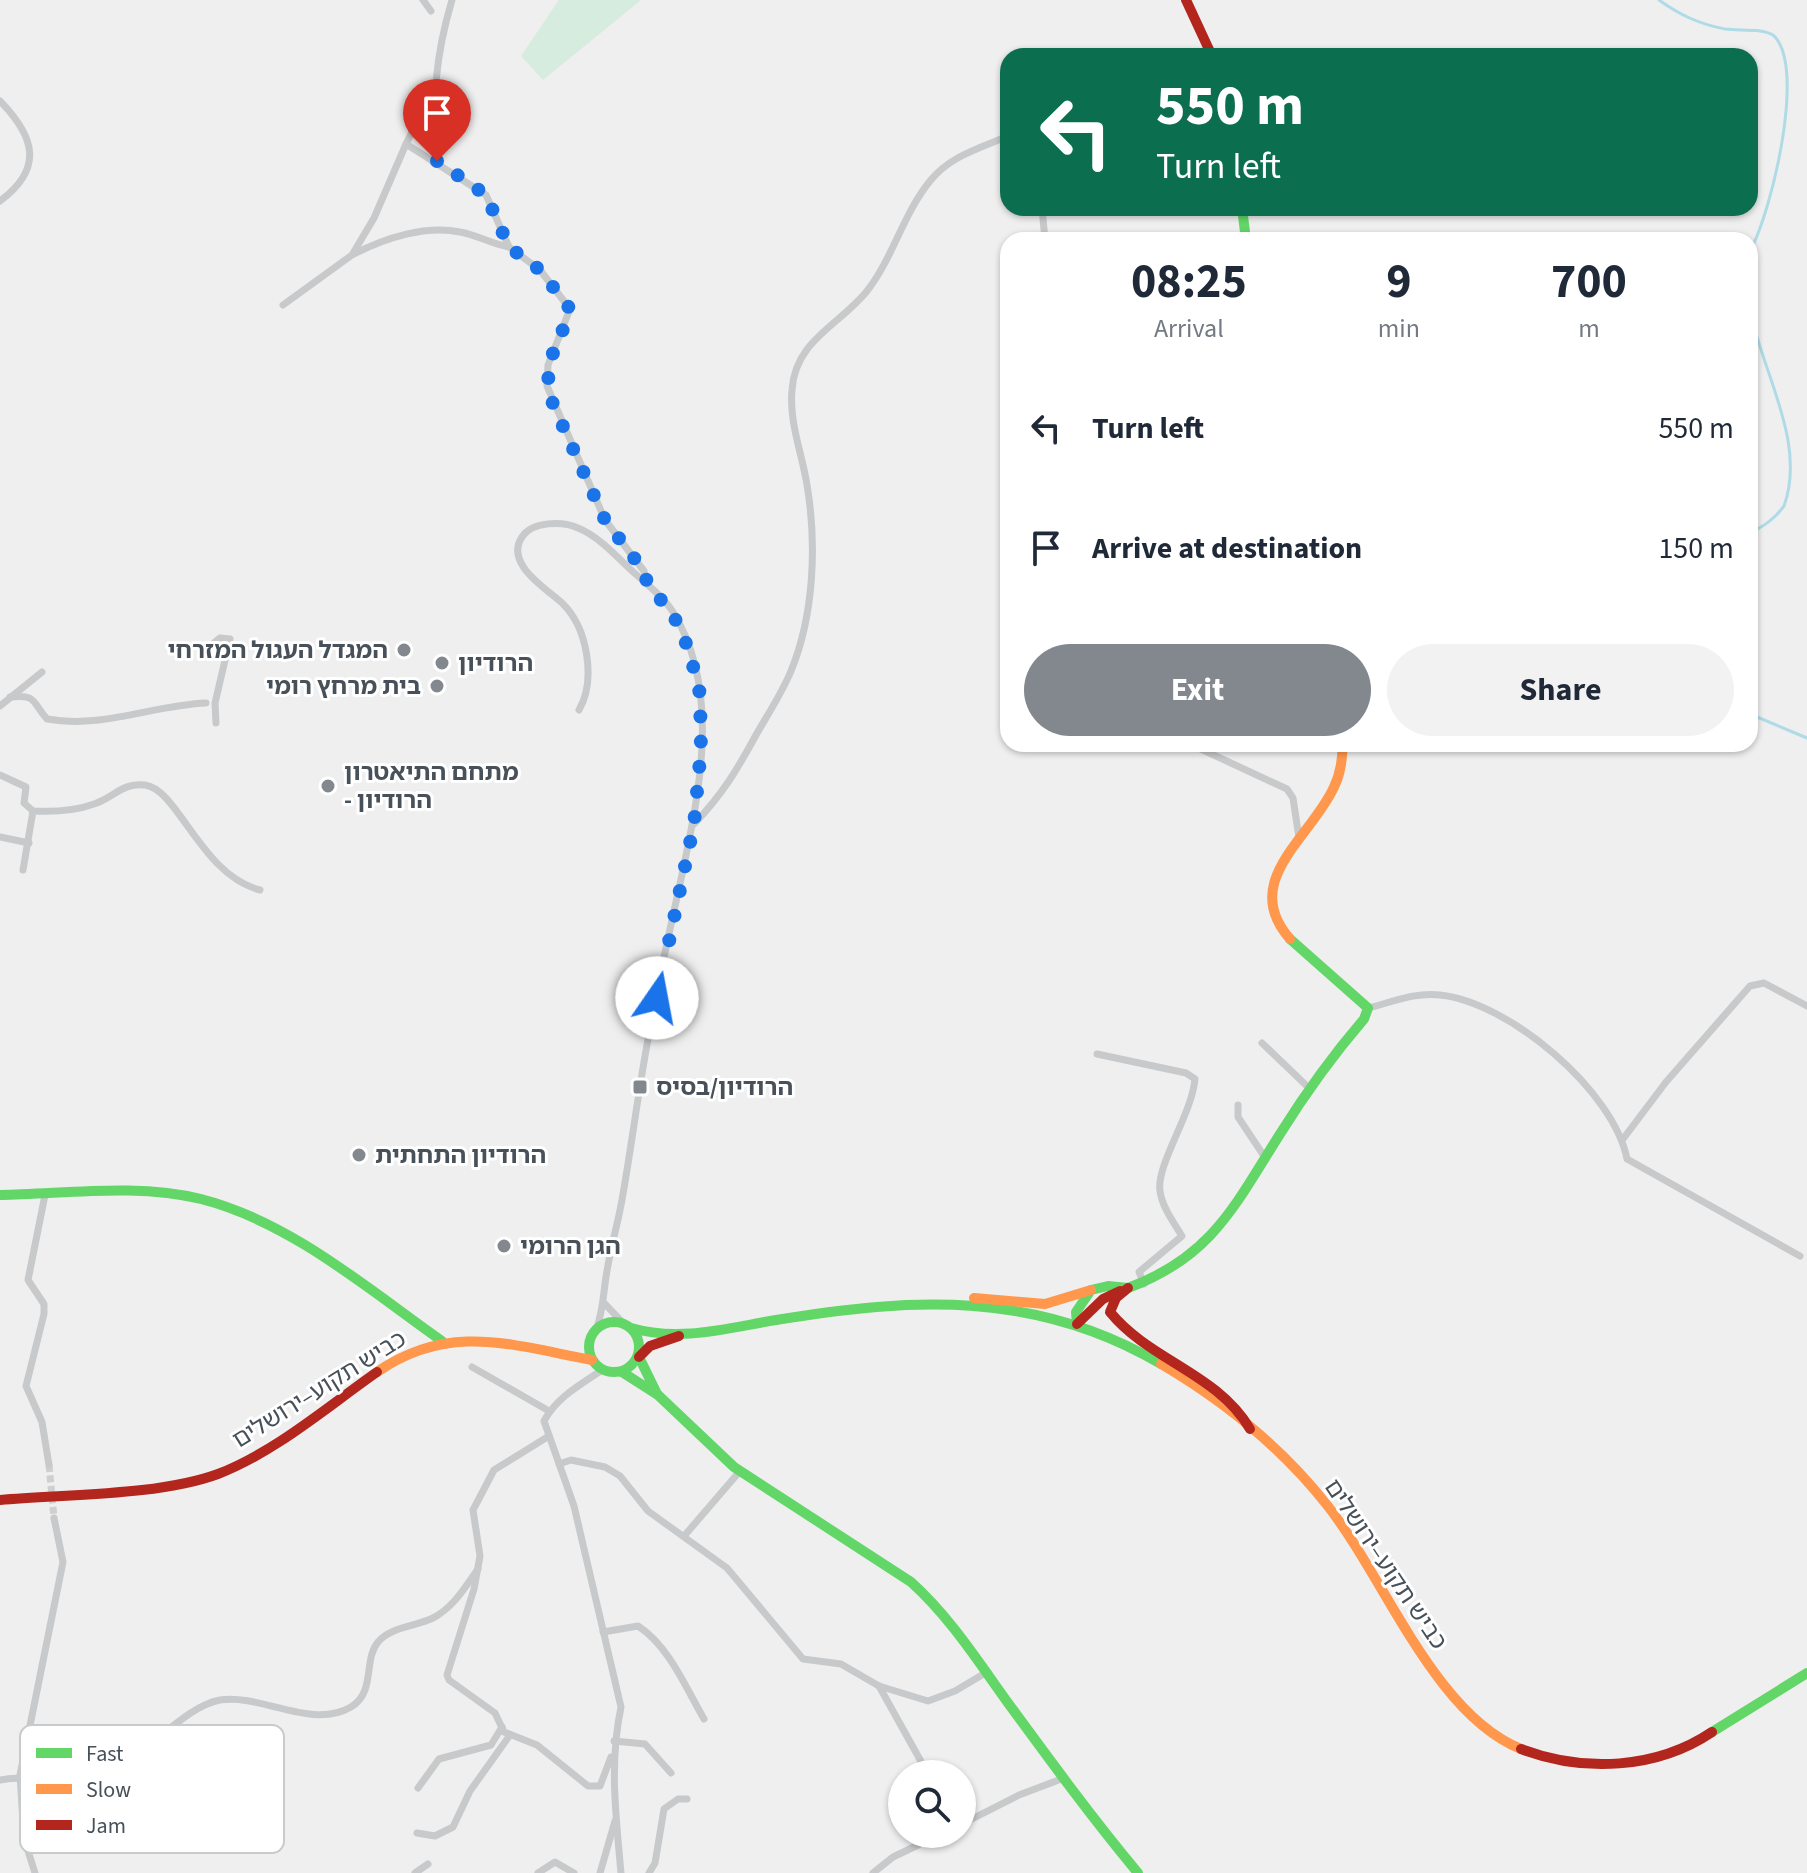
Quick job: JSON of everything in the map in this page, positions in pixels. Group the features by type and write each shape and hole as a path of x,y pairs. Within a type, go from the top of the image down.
{"main road":[{"path":"1186,0 1208,48"},
{"path":"1091,1290 1076,1312 1077,1324 1086,1319 1102,1297 1144,1284 1179,1267 1197,1251 1245,1197 1310,1089 1364,1019 1368,1008 1360,996 1307,956 1274,915 1271,895 1278,875 1327,802 1339,777 1342,752"},
{"path":"0,1195 157,1195 198,1198 233,1208 272,1226 442,1341"},
{"path":"942,1304 960,1297 1045,1304 1108,1286 1128,1288"},
{"path":"1128,1288 1116,1298 1110,1312 1118,1326 1197,1375 1243,1411 1251,1429"},
{"name":"כביש תקוע–ירושלים","path":"628,1326 641,1332 687,1333 862,1307 942,1304 1027,1313 1077,1324 1127,1344 1170,1368 1251,1429 1297,1471 1328,1506 1459,1705 1490,1735 1526,1752 1566,1761 1622,1766 1680,1752 1807,1673"},
{"path":"566,1353 589,1343 596,1330 608,1323 628,1326 640,1342 639,1357 658,1395"},
{"name":"כביש תקוע–ירושלים","path":"639,1357 650,1346 687,1333"},
{"name":"כביש תקוע–ירושלים","path":"0,1500 163,1486 217,1474 258,1454 405,1353 442,1341 505,1344 592,1360"},
{"path":"589,1343 592,1360 602,1370 622,1372 658,1395 740,1471 911,1582 954,1622 1064,1778 1138,1873"},
{"path":"622,1372 639,1357"}],"street":[{"path":"423,0 431,11"},
{"path":"437,161 432,104 443,31 452,0"},
{"path":"0,101 11,112 31,159 30,171 19,187 0,201"},
{"path":"352,255 374,218 422,112 432,104"},
{"path":"694,824 724,792 791,671 803,631 809,602 811,540 807,485 792,416 792,387 799,363 810,342 865,294 931,179 971,150 1000,139"},
{"path":"406,144 486,195 509,247"},
{"path":"283,305 352,255 378,242 433,230 458,231 509,247 540,270 570,309 548,365 547,386 605,520 644,571 648,586"},
{"path":"579,710 590,681 579,629 564,604 541,588 520,558 520,539 526,533 548,524 578,528 604,545 672,612 689,650 700,694 701,749 694,824 645,1056 623,1196 606,1273 605,1304 596,1330"},
{"path":"208,648 220,638 230,639 215,703 216,723"},
{"path":"0,706 42,672"},
{"path":"10,697 24,696 38,702 47,719 80,722 140,715 179,704 206,703"},
{"path":"1207,752 1287,789 1293,798 1300,840"},
{"path":"0,775 26,787 24,803 33,811 93,805 117,790 149,785 163,793 217,865 239,882 260,890"},
{"path":"23,870 33,811"},
{"path":"0,837 29,843"},
{"path":"1623,1139 1666,1082 1750,986 1764,983 1807,1006"},
{"path":"1368,1008 1418,994 1461,998 1515,1026 1569,1065 1597,1098 1623,1139 1627,1159 1800,1256"},
{"path":"1262,1043 1310,1089"},
{"path":"1097,1054 1186,1073 1195,1079 1193,1100 1161,1176 1160,1191 1182,1236 1139,1272 1144,1284"},
{"path":"1238,1105 1238,1117 1266,1159"},
{"path":"45,1195 28,1280 44,1304 44,1314 26,1386 29,1400 42,1422 49,1465"},
{"path":"605,1304 628,1326"},
{"path":"472,1367 549,1411"},
{"path":"602,1370 568,1392 549,1411 544,1421 574,1506 621,1707 614,1741 612,1788 621,1873"},
{"path":"549,1436 498,1467 489,1478 472,1517 481,1544 478,1569 447,1675 449,1680 495,1713 510,1735 537,1745 580,1781 595,1788 600,1786 613,1751"},
{"path":"559,1464 571,1460 620,1476 648,1511 685,1535 750,1590 783,1638 803,1659 841,1664 879,1686 928,1701 955,1691 987,1672"},
{"path":"685,1535 740,1471"},
{"path":"30,1725 63,1562 54,1518"},
{"path":"180,1725 218,1700 248,1700 321,1715 354,1706 366,1688 375,1644 382,1637 433,1618 454,1603 478,1569"},
{"path":"603,1632 638,1626 648,1633 672,1663 704,1719"},
{"path":"879,1686 920,1760"},
{"path":"418,1788 439,1759 491,1745 502,1727"},
{"path":"417,1833 435,1836 453,1827 470,1791 510,1735"},
{"path":"614,1741 645,1744 671,1773"},
{"path":"0,1780 20,1775"},
{"path":"976,1817 1019,1795 1064,1778"},
{"path":"649,1873 655,1863 664,1809 678,1799 687,1799"},
{"path":"600,1873 616,1817"},
{"path":"873,1873 893,1857 912,1848"},
{"path":"29,1853 35,1873"},
{"path":"538,1873 555,1862 574,1873"},
{"path":"415,1873 428,1864"}],"green space":[{"path":"559,0 641,0 543,80 521,56"}],"waterway":[{"path":"1659,0 1707,24 1773,35 1783,51 1787,75 1782,139 1776,173 1758,233"},
{"path":"1758,339 1787,432 1790,457 1790,482 1784,506 1758,529"},
{"path":"1758,717 1807,738"}],"tunnel":[{"path":"49,1465 54,1518"}],"traffic: fast":[{"path":"1243,216 1245,232"},
{"path":"1128,1288 1181,1261 1219,1226 1309,1090 1364,1019 1368,1008 1290,939"},
{"path":"0,1195 126,1190 201,1199 234,1210 297,1240 442,1341"},
{"path":"1077,1324 1076,1312 1091,1290 1108,1286 1128,1288"},
{"path":"631,1328 685,1334 877,1307 974,1306 1021,1312 1068,1323 1115,1340 1161,1364"},
{"path":"604,1323 624,1323 638,1337 639,1347 638,1357 624,1371 604,1371 590,1357 590,1337 604,1323"},
{"path":"639,1357 657,1394"},
{"path":"622,1372 658,1395 734,1467 911,1582 964,1642 1073,1791 1138,1873"},
{"path":"1712,1732 1807,1673"}],"traffic: slow":[{"path":"1290,939 1276,918 1272,898 1275,879 1284,860 1334,787 1342,752"},
{"path":"974,1298 1045,1304 1091,1290"},
{"path":"377,1372 430,1347 456,1342 508,1344 592,1360"},
{"path":"1161,1364 1251,1427 1310,1484 1348,1535 1437,1676 1462,1706 1490,1731 1521,1749"}],"traffic: jam":[{"path":"1186,0 1208,48"},
{"path":"1128,1288 1116,1298 1110,1312 1144,1343 1220,1394 1250,1429"},
{"path":"1077,1324 1103,1299 1120,1291"},
{"path":"639,1357 650,1346 679,1336"},
{"path":"0,1500 140,1490 218,1474 260,1454 377,1372"},
{"path":"1521,1749 1570,1762 1620,1763 1668,1754 1712,1732"}],"place":[{"name":"המגדל העגול המזרחי","path":"404,650"},
{"name":"הרודיון","path":"442,663"},
{"name":"בית מרחץ רומי","path":"437,686"},
{"name":"מתחם התיאטרון - הרודיון","path":"328,786"},
{"name":"הרודיון/בסיס","path":"640,1087"},
{"name":"הרודיון התחתית","path":"359,1155"},
{"name":"הגן הרומי","path":"504,1246"}],"route":[{"path":"437,161 486,195 509,247 540,270 570,309 548,365 547,386 553,404 605,520 644,571 648,586 672,612 689,650 700,694 701,749 694,824 657,998"}]}
